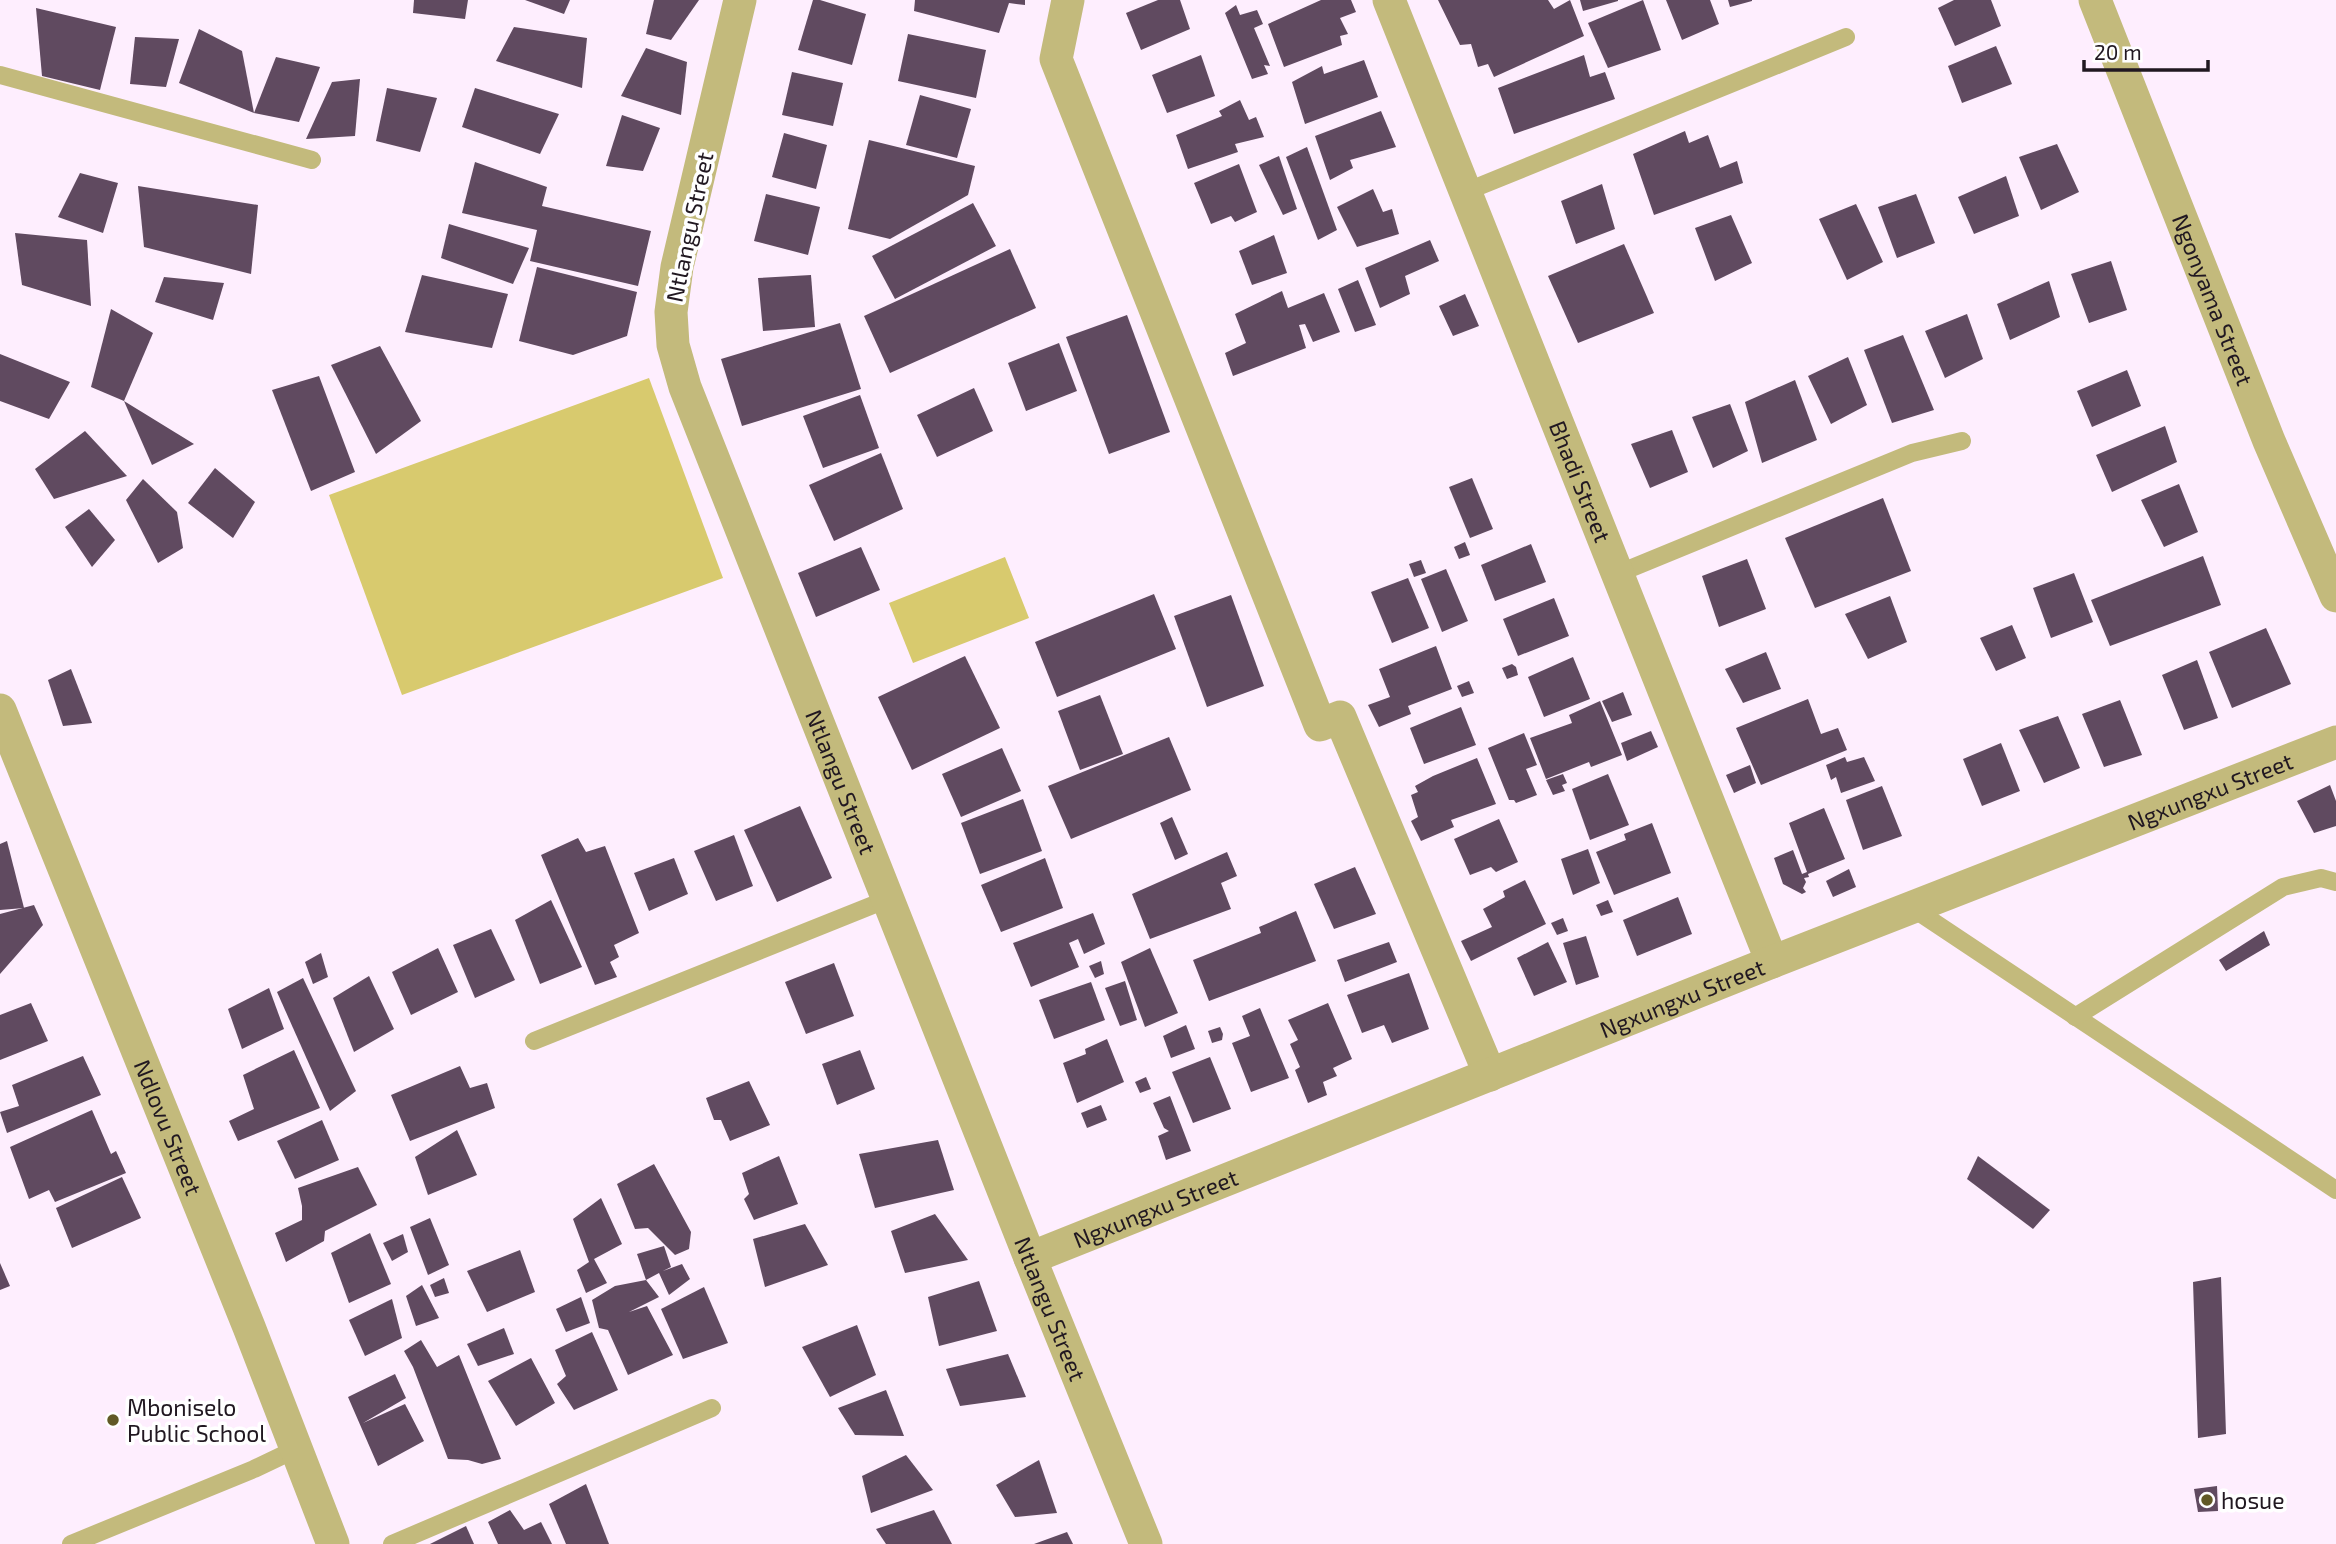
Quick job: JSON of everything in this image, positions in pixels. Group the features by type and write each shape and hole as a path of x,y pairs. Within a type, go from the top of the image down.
{"street":[{"name":"Ntlangu Street","path":"740,0 677,267 671,312 673,345 685,387 1146,1544"},
{"path":"1068,0 1056,58 1061,71 1320,725 1340,717 1490,1075"},
{"name":"Bhadi Street","path":"1389,0 1772,962"},
{"name":"Ngonyama Street","path":"2095,0 2269,441 2336,596"},
{"name":"Ndlovu Street","path":"0,710 239,1302 333,1544"},
{"name":"Ngxungxu Street","path":"1030,1258 1772,962 2336,742"}],"lane":[{"path":"1465,192 1846,37"},
{"path":"0,75 312,160"},
{"path":"1617,574 1912,453 1962,441"},
{"path":"2075,1017 2283,887 2321,878 2336,882"},
{"path":"534,1041 888,899"},
{"path":"1912,907 2336,1190"},
{"path":"392,1544 712,1408"},
{"path":"71,1544 296,1449"}],"shaded area":[{"path":"649,378 723,578 402,695 329,495"},
{"path":"1005,557 1029,618 913,663 889,603"}],"building":[{"path":"414,0 468,0 465,19 413,13"},
{"path":"525,0 570,0 564,14"},
{"path":"654,0 699,0 671,40 646,34"},
{"path":"813,0 866,14 852,65 798,50"},
{"path":"915,0 1025,0 1025,5 1009,3 999,33 914,11"},
{"path":"1158,0 1180,0 1190,29 1141,50 1126,13"},
{"path":"1321,0 1351,0 1356,12 1340,18 1348,34 1340,36 1342,45 1284,67 1268,24"},
{"path":"1438,0 1548,0 1554,9 1570,0 1584,36 1494,77 1488,64 1478,67 1471,44 1460,45"},
{"path":"1580,0 1618,0 1618,1 1583,11"},
{"path":"1643,0 1661,50 1608,68 1588,23"},
{"path":"1666,0 1710,0 1719,24 1682,40"},
{"path":"1728,0 1752,0 1752,1 1730,7"},
{"path":"1954,0 1991,0 2001,26 1955,46 1938,8"},
{"path":"1236,5 1240,15 1257,10 1263,24 1254,28 1270,66 1264,65 1268,74 1252,79 1225,13"},
{"path":"36,8 116,27 100,90 42,76"},
{"path":"514,27 587,38 582,88 496,61"},
{"path":"199,29 242,51 254,113 179,83"},
{"path":"908,34 986,50 976,98 898,81"},
{"path":"135,37 179,39 166,87 130,84"},
{"path":"1996,46 2012,84 1962,103 1948,66"},
{"path":"646,48 687,62 681,115 621,96"},
{"path":"1201,55 1215,96 1167,113 1152,75"},
{"path":"1584,55 1590,77 1605,72 1615,99 1514,134 1498,88"},
{"path":"276,57 320,67 299,122 254,113"},
{"path":"1364,60 1378,97 1305,124 1292,82 1322,66 1324,74"},
{"path":"792,72 843,83 833,126 782,115"},
{"path":"360,79 355,136 306,139 332,82"},
{"path":"387,88 437,98 420,152 376,141"},
{"path":"475,88 559,114 540,154 462,127"},
{"path":"920,95 971,109 957,158 906,145"},
{"path":"1240,100 1249,120 1256,117 1264,137 1235,144 1238,152 1188,169 1176,135 1222,116 1219,111"},
{"path":"1381,111 1396,147 1350,160 1353,168 1330,180 1315,136"},
{"path":"622,115 660,128 643,171 606,166"},
{"path":"1685,131 1689,143 1708,135 1720,168 1737,161 1743,183 1654,215 1633,154"},
{"path":"784,133 827,145 816,189 772,177"},
{"path":"869,140 975,166 968,195 890,239 848,229"},
{"path":"2057,144 2079,192 2041,210 2019,157"},
{"path":"1307,147 1337,230 1318,240 1286,157"},
{"path":"1279,156 1297,209 1283,215 1259,165"},
{"path":"475,162 547,187 542,206 651,231 638,286 530,261 537,230 462,213"},
{"path":"1239,164 1257,212 1235,222 1231,216 1211,224 1194,183"},
{"path":"80,173 118,183 103,233 58,217"},
{"path":"2006,176 2019,216 1974,234 1958,197"},
{"path":"1602,184 1615,229 1576,244 1561,201"},
{"path":"138,186 258,205 251,274 144,247"},
{"path":"1373,189 1383,212 1392,209 1399,234 1357,247 1337,207"},
{"path":"766,194 820,207 808,255 754,241"},
{"path":"1916,194 1935,243 1897,258 1878,207"},
{"path":"973,203 996,246 895,299 872,256"},
{"path":"1856,204 1883,262 1847,280 1819,219"},
{"path":"1731,215 1752,263 1715,281 1695,228"},
{"path":"449,224 529,248 513,284 441,258"},
{"path":"15,233 87,240 91,306 22,285"},
{"path":"1274,235 1287,273 1252,285 1239,251"},
{"path":"1430,240 1439,261 1405,276 1410,294 1380,308 1365,268"},
{"path":"1624,244 1654,313 1578,343 1548,276"},
{"path":"1010,249 1036,308 890,373 864,316"},
{"path":"2111,261 2127,310 2089,323 2071,274"},
{"path":"537,267 637,292 627,336 573,355 519,341"},
{"path":"422,275 508,294 492,348 405,332"},
{"path":"811,275 815,327 763,331 758,278"},
{"path":"164,277 224,283 213,320 155,302"},
{"path":"1358,280 1376,325 1355,332 1338,289"},
{"path":"2049,281 2060,317 2010,340 1997,304"},
{"path":"1282,291 1288,308 1324,293 1340,332 1313,342 1305,324 1299,325 1306,348 1233,376 1225,353 1246,343 1235,314"},
{"path":"1465,294 1479,326 1453,336 1439,306"},
{"path":"111,309 153,333 124,401 91,387"},
{"path":"1967,314 1983,359 1945,378 1925,331"},
{"path":"1127,315 1170,432 1109,454 1066,337"},
{"path":"840,323 861,389 742,426 721,359"},
{"path":"1903,335 1934,410 1892,423 1864,350"},
{"path":"1059,343 1077,391 1026,411 1008,363"},
{"path":"380,346 421,421 376,454 331,365"},
{"path":"0,354 70,382 49,419 0,401"},
{"path":"1848,357 1867,405 1831,424 1808,376"},
{"path":"2127,370 2141,406 2092,427 2077,391"},
{"path":"319,376 355,472 311,491 272,390"},
{"path":"1795,380 1817,440 1762,463 1745,402"},
{"path":"974,388 993,431 937,457 917,415"},
{"path":"860,395 879,448 823,468 803,416"},
{"path":"124,401 194,444 152,465"},
{"path":"1730,404 1748,451 1713,468 1692,417"},
{"path":"2165,426 2177,462 2112,492 2096,455"},
{"path":"1672,430 1688,472 1650,488 1631,444"},
{"path":"85,431 127,476 54,499 35,469"},
{"path":"881,453 903,509 834,541 809,485"},
{"path":"215,468 255,502 233,538 188,503"},
{"path":"1472,478 1493,529 1470,538 1449,487"},
{"path":"143,479 177,512 183,548 158,563 126,500"},
{"path":"2179,484 2198,532 2164,547 2141,500"},
{"path":"1883,498 1911,571 1815,608 1785,538"},
{"path":"89,509 115,540 92,567 65,527"},
{"path":"1465,542 1470,555 1459,559 1454,547"},
{"path":"1531,544 1546,582 1495,601 1481,565"},
{"path":"861,547 880,590 816,617 798,573"},
{"path":"2203,556 2221,605 2110,646 2091,600"},
{"path":"1747,559 1766,609 1719,627 1702,576"},
{"path":"1421,560 1426,573 1414,577 1409,564"},
{"path":"1446,569 1468,621 1442,632 1421,579"},
{"path":"2074,573 2093,622 2051,638 2033,588"},
{"path":"1408,578 1429,628 1392,643 1371,592"},
{"path":"1154,594 1176,649 1057,697 1035,642"},
{"path":"1231,595 1264,686 1207,707 1174,616"},
{"path":"1890,596 1907,642 1868,659 1845,614"},
{"path":"1554,598 1569,636 1518,656 1503,619"},
{"path":"2012,625 2026,658 1996,671 1980,638"},
{"path":"2266,628 2291,684 2232,708 2209,652"},
{"path":"1436,646 1452,689 1408,706 1411,714 1379,727 1368,705 1390,697 1379,669"},
{"path":"1766,652 1781,689 1743,703 1725,669"},
{"path":"965,656 1000,728 912,770 878,697"},
{"path":"1573,657 1590,699 1544,717 1528,677"},
{"path":"2197,660 2218,718 2184,730 2162,675"},
{"path":"1512,664 1518,675 1507,679 1502,668"},
{"path":"71,669 92,723 63,726 48,680"},
{"path":"1469,681 1474,693 1462,697 1457,686"},
{"path":"1623,692 1632,715 1612,722 1602,701"},
{"path":"1100,695 1123,754 1080,770 1058,711"},
{"path":"1808,699 1821,734 1838,728 1847,750 1761,785 1736,728"},
{"path":"2120,700 2142,755 2104,767 2082,714"},
{"path":"1600,701 1622,755 1591,767 1589,762 1546,779 1530,738 1572,723 1569,715"},
{"path":"1461,707 1476,745 1424,764 1410,728"},
{"path":"2058,716 2080,768 2044,783 2019,730"},
{"path":"1651,731 1658,747 1627,761 1621,743"},
{"path":"1524,733 1537,765 1526,769 1537,795 1516,803 1509,800 1488,748"},
{"path":"1169,737 1191,790 1071,839 1048,786"},
{"path":"2001,743 2020,791 1982,806 1963,759"},
{"path":"1002,748 1021,791 961,817 942,774"},
{"path":"1845,757 1847,762 1864,757 1875,781 1841,793 1836,777 1831,780 1826,765"},
{"path":"1477,758 1496,804 1451,820 1454,827 1421,841 1411,821 1418,817 1411,795 1418,792 1415,786"},
{"path":"1750,765 1756,783 1734,793 1726,775"},
{"path":"1563,774 1567,783 1562,785 1565,791 1553,795 1546,780"},
{"path":"1608,774 1629,825 1590,840 1572,789"},
{"path":"2330,785 2336,801 2336,826 2314,833 2297,801"},
{"path":"1882,786 1902,836 1863,850 1846,800"},
{"path":"1023,799 1042,851 980,874 961,823"},
{"path":"800,806 832,878 777,902 744,830"},
{"path":"1824,808 1845,859 1808,874 1809,877 1804,878 1806,882 1803,888 1806,892 1802,894 1783,884 1774,858 1793,850 1802,874 1807,872 1789,823"},
{"path":"1172,817 1188,854 1175,860 1160,823"},
{"path":"1499,819 1518,862 1496,872 1491,867 1470,875 1454,839"},
{"path":"1652,823 1671,873 1614,895 1596,852 1626,840 1624,834"},
{"path":"734,835 753,886 716,901 694,851"},
{"path":"578,838 586,852 605,846 639,933 614,945 619,957 610,962 617,977 595,985 541,855"},
{"path":"7,841 24,908 0,910 0,844"},
{"path":"1588,849 1600,883 1573,895 1561,859"},
{"path":"1227,852 1237,876 1221,883 1231,909 1150,939 1132,894"},
{"path":"674,858 688,894 649,911 634,873"},
{"path":"1045,858 1063,908 1001,932 981,885"},
{"path":"1355,867 1376,914 1334,929 1314,884"},
{"path":"1849,869 1856,887 1833,897 1826,881"},
{"path":"1525,880 1546,924 1471,961 1461,941 1492,927 1483,909 1505,897 1503,891"},
{"path":"1678,897 1692,934 1637,956 1623,920"},
{"path":"551,900 582,967 540,984 515,920"},
{"path":"1608,900 1613,912 1601,916 1596,905"},
{"path":"34,905 43,925 0,974 0,914"},
{"path":"1296,911 1316,961 1209,1001 1193,960 1261,933 1259,927"},
{"path":"1093,913 1105,944 1084,954 1078,939 1069,943 1079,967 1031,987 1013,943"},
{"path":"1563,918 1568,931 1557,935 1551,923"},
{"path":"491,929 515,980 475,998 453,945"},
{"path":"2264,931 2270,945 2226,971 2219,960"},
{"path":"1586,936 1599,977 1576,985 1563,943"},
{"path":"1389,942 1397,962 1345,982 1337,960"},
{"path":"1548,942 1567,982 1534,996 1517,958"},
{"path":"438,948 458,992 411,1015 392,972"},
{"path":"1150,948 1178,1013 1145,1027 1121,962"},
{"path":"321,953 328,977 313,984 305,962"},
{"path":"1101,961 1104,974 1095,978 1089,966"},
{"path":"834,963 854,1016 806,1034 785,982"},
{"path":"1409,973 1429,1029 1392,1043 1384,1025 1362,1033 1347,995"},
{"path":"369,976 394,1029 354,1052 333,998"},
{"path":"303,978 356,1091 330,1111 277,992"},
{"path":"1125,981 1137,1020 1120,1026 1105,988"},
{"path":"1091,982 1105,1020 1054,1039 1039,1000"},
{"path":"269,988 284,1029 242,1049 228,1009"},
{"path":"31,1003 48,1041 0,1060 0,1015"},
{"path":"1328,1003 1352,1059 1333,1068 1337,1076 1323,1082 1327,1095 1308,1103 1295,1070 1300,1067 1290,1044 1298,1040 1288,1020"},
{"path":"1260,1008 1289,1078 1251,1092 1232,1043 1250,1036 1242,1016"},
{"path":"1186,1025 1195,1049 1171,1058 1163,1036"},
{"path":"1220,1027 1222,1040 1212,1043 1208,1031"},
{"path":"1107,1039 1124,1082 1077,1103 1063,1063 1086,1054 1085,1049"},
{"path":"294,1050 320,1108 238,1141 229,1121 254,1109 243,1075"},
{"path":"860,1050 875,1089 837,1105 822,1064"},
{"path":"83,1056 101,1095 7,1133 0,1112 19,1106 12,1085"},
{"path":"1210,1057 1231,1109 1193,1123 1172,1072"},
{"path":"460,1066 470,1088 487,1083 495,1108 410,1141 391,1095"},
{"path":"1146,1077 1151,1089 1140,1093 1135,1082"},
{"path":"749,1081 770,1125 730,1141 721,1120 714,1120 706,1098"},
{"path":"1170,1096 1191,1151 1166,1160 1158,1136 1169,1131 1164,1128 1153,1103"},
{"path":"1101,1105 1107,1120 1087,1128 1081,1113"},
{"path":"92,1110 111,1154 116,1151 126,1173 55,1202 49,1190 29,1199 10,1147"},
{"path":"322,1120 339,1160 295,1179 277,1141"},
{"path":"457,1130 477,1175 428,1195 415,1157"},
{"path":"938,1140 954,1190 875,1208 859,1154"},
{"path":"779,1156 798,1204 754,1220 744,1199 749,1194 742,1173"},
{"path":"1978,1156 2050,1210 2033,1229 1967,1179"},
{"path":"654,1164 691,1232 689,1249 675,1255 648,1228 635,1229 617,1184"},
{"path":"358,1167 377,1205 325,1231 324,1241 286,1262 275,1233 302,1220 298,1188"},
{"path":"122,1177 141,1218 72,1248 56,1208"},
{"path":"601,1198 622,1244 594,1259 607,1283 586,1293 577,1270 589,1262 573,1219"},
{"path":"935,1214 968,1260 905,1273 891,1231"},
{"path":"430,1218 449,1265 428,1275 410,1227"},
{"path":"805,1224 828,1265 765,1287 753,1239"},
{"path":"370,1233 391,1284 349,1303 331,1253"},
{"path":"403,1234 408,1252 392,1261 383,1243"},
{"path":"664,1246 671,1267 663,1271 682,1264 690,1279 669,1295 659,1273 646,1280 637,1254"},
{"path":"520,1250 535,1292 487,1312 467,1271"},
{"path":"0,1263 10,1286 0,1290"},
{"path":"2221,1277 2226,1434 2198,1438 2193,1282"},
{"path":"444,1278 449,1293 435,1297 430,1285"},
{"path":"646,1280 659,1297 629,1312 647,1306 673,1355 628,1375 608,1330 599,1328 592,1300 615,1286"},
{"path":"979,1281 997,1331 939,1346 928,1297"},
{"path":"422,1285 439,1318 416,1326 406,1296"},
{"path":"704,1287 728,1343 683,1359 661,1309"},
{"path":"581,1297 590,1323 566,1332 556,1309"},
{"path":"392,1299 402,1338 365,1356 349,1320"},
{"path":"857,1325 876,1375 830,1397 802,1347"},
{"path":"504,1328 514,1354 478,1366 467,1344"},
{"path":"592,1332 618,1390 574,1410 557,1384 566,1376 555,1350"},
{"path":"421,1340 437,1367 459,1355 501,1459 482,1464 448,1459 413,1367 404,1351"},
{"path":"1008,1354 1026,1397 960,1406 946,1369"},
{"path":"531,1358 555,1403 516,1426 488,1381"},
{"path":"395,1374 406,1398 363,1423 405,1404 424,1441 378,1466 348,1397"},
{"path":"886,1390 904,1436 855,1435 838,1408"},
{"path":"906,1455 933,1490 871,1513 862,1476"},
{"path":"1039,1460 1057,1513 1015,1517 996,1485"},
{"path":"586,1484 609,1544 566,1544 549,1504"},
{"name":"hosue","path":"2217,1486 2218,1511 2198,1512 2194,1489"},
{"path":"510,1510 524,1530 541,1522 552,1544 498,1544 488,1522"},
{"path":"934,1510 952,1544 886,1544 876,1529"},
{"path":"466,1526 474,1544 430,1544"},
{"path":"1067,1532 1073,1544 1034,1544"}],"place":[{"name":"Mboniselo Public School","path":"113,1420"},
{"name":"hosue","path":"2207,1500"}]}
